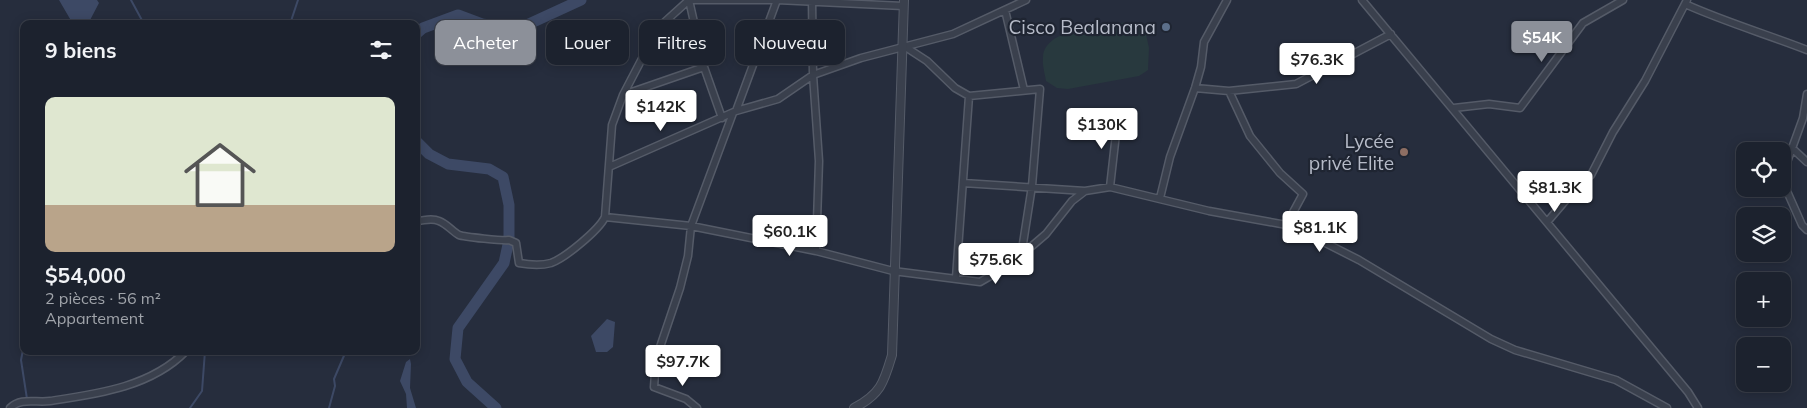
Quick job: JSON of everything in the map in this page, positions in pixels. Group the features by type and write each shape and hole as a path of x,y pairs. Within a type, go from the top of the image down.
{"street":[{"path":"689,0 704,67 722,118"},
{"path":"420,220 429,218 440,221 467,238 491,238 504,241 509,240 516,243 519,263 533,266 552,262 601,225 605,217 612,125 623,95 658,28 689,0 903,3 904,48 893,271 892,355 882,386 865,402 854,408"},
{"path":"697,408 686,398 654,387 656,359 680,288 688,256 691,226 777,0"},
{"path":"609,167 735,112 778,99 813,75 953,34 1026,0"},
{"path":"1160,198 1170,157 1196,88 1204,42 1227,0"},
{"path":"1362,0 1454,108 1504,172 1548,221 1580,263 1688,392 1698,408"},
{"path":"1454,108 1489,104 1520,108 1583,22 1623,0"},
{"path":"812,1 813,75 819,161 816,251"},
{"path":"1548,221 1577,187 1591,175 1613,132 1645,81 1686,2 1719,19 1755,29 1807,50"},
{"path":"1006,10 1024,90"},
{"path":"1196,88 1229,91 1296,84 1391,34"},
{"path":"605,217 691,226 816,251 893,271 980,282 1011,264 1022,250 1032,186 1040,89 969,96 955,88 927,61 904,48"},
{"path":"623,95 704,67"},
{"path":"1229,91 1250,136 1280,173 1302,194 1290,218 1292,226"},
{"path":"1791,153 1803,118 1807,94"},
{"path":"956,278 969,96"},
{"path":"1110,186 1118,116"},
{"path":"1793,148 1807,162"},
{"path":"963,183 1032,186 1085,191 1110,186 1209,211 1292,226 1359,260 1491,339 1515,350 1616,380 1667,408"},
{"path":"1022,250 1032,246 1046,234 1072,200 1085,191"},
{"path":"1790,197 1802,225 1807,230"},
{"path":"10,408 27,400 48,402 108,392 154,376 182,355"}],"shaded area":[{"path":"1128,22 1145,30 1149,48 1148,70 1139,76 1068,89 1057,88 1046,81 1043,57 1046,47 1054,39 1077,30"}],"water":[{"path":"59,0 97,0 99,3 90,20 71,20"},
{"path":"607,319 615,322 613,347 607,352 596,352 591,336"},
{"path":"410,359 410,388 416,408 407,408 406,394 400,381 406,362"}],"waterway":[{"path":"131,0 142,20"},
{"path":"291,20 298,0"},
{"path":"420,31 458,15 482,24 518,29 581,0"},
{"path":"420,145 429,154 448,164 489,169 503,177 509,205 509,240 504,263 458,328 455,359 467,382 496,408"},
{"path":"22,355 21,360 27,399"},
{"path":"190,408 202,391 205,355"},
{"path":"329,408 335,386 334,379 344,355"}],"place":[{"name":"Cisco Bealanana","path":"1166,27"},
{"name":"Lycée privé Elite","path":"1404,152"}]}
